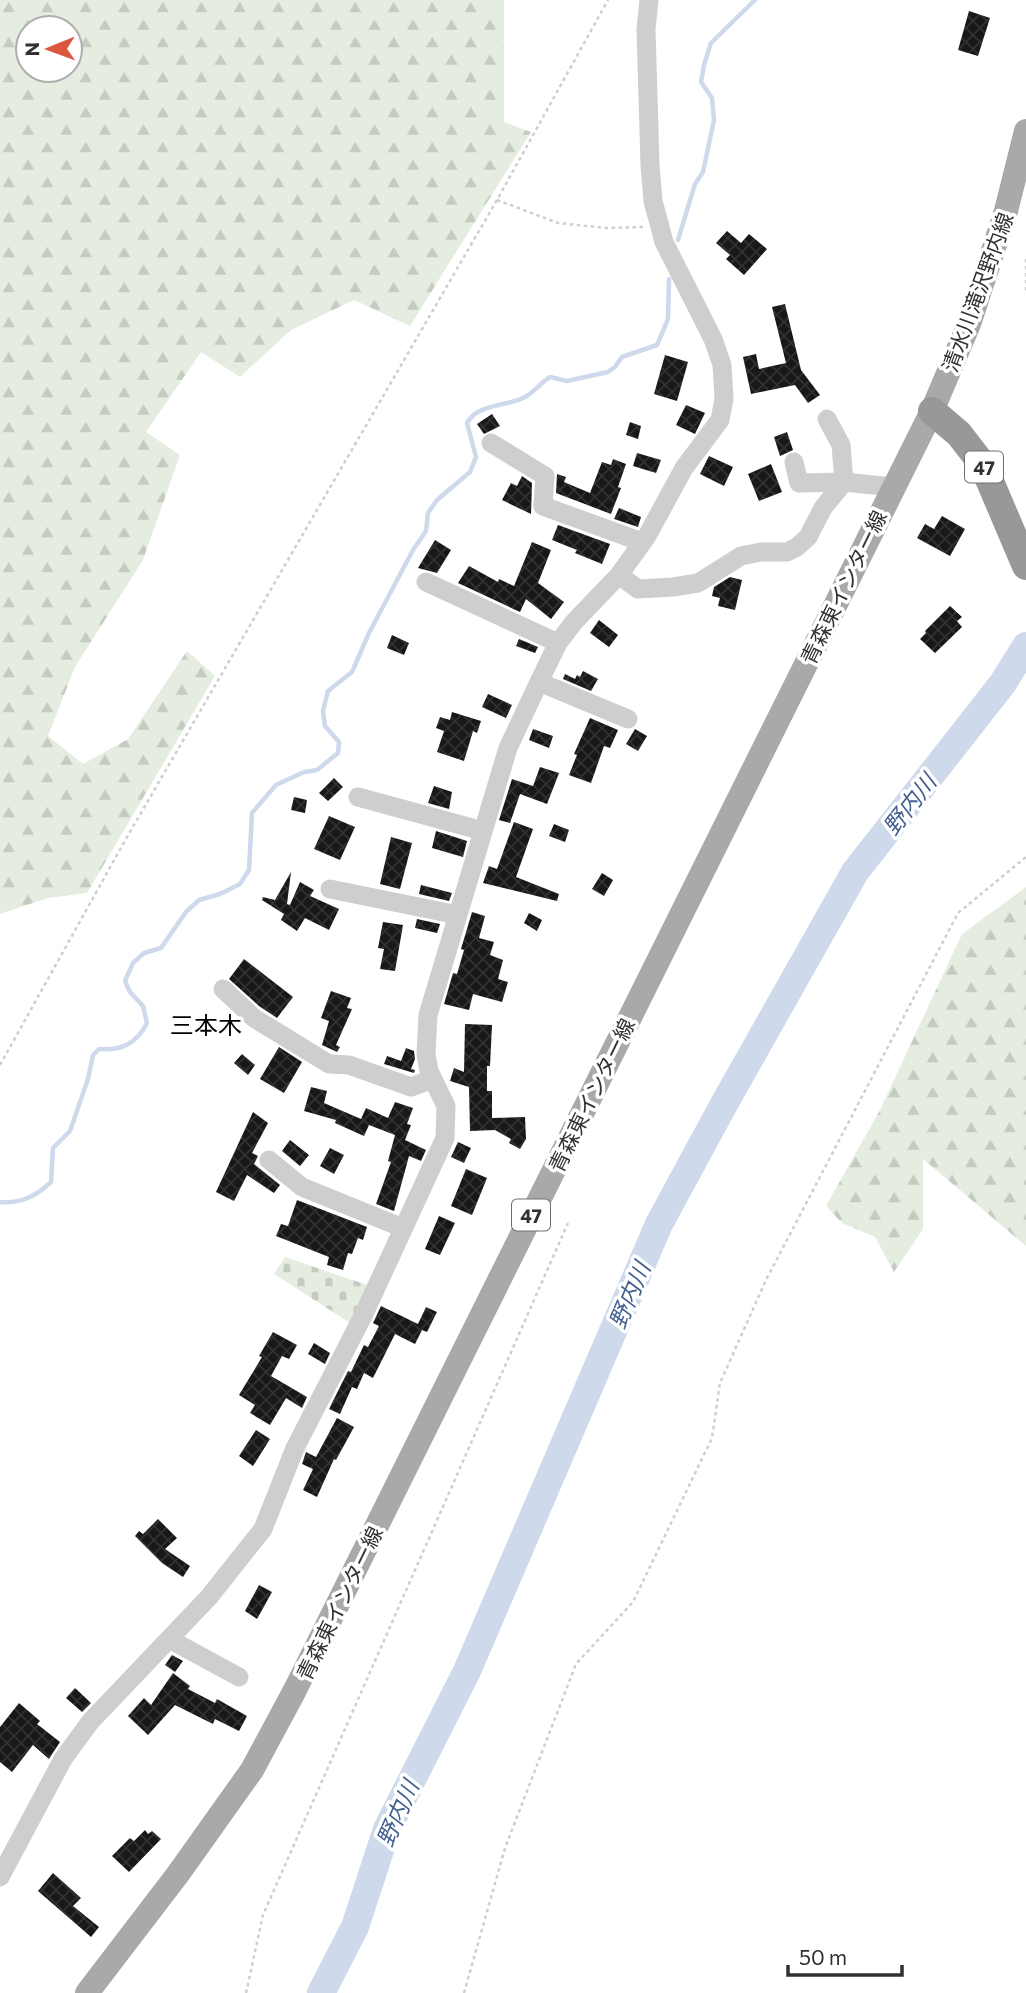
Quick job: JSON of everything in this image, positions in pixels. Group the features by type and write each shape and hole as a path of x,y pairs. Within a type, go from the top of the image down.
{"highway":[{"name":"47","path":"932,411 959,434 979,459 991,480 1026,566"}],"main road":[{"name":"清水川滝沢野内線","path":"932,411 969,324 1006,211 1026,131"},
{"name":"青森東インター線","path":"87,1993 178,1874 252,1770 272,1735 932,411"}],"street":[{"path":"0,1877 63,1759 90,1722 209,1597 263,1529 295,1448 363,1316 445,1138 446,1106 433,1079 426,1054 428,1015 508,748 558,643 574,622 619,575 642,542 684,468 720,420 724,399 722,365 713,339 664,242 653,201 649,165 646,29 649,0"},
{"path":"619,575 638,589 673,587 698,583 741,556 787,551 797,547 808,537 823,508 844,482 841,445 827,419"},
{"path":"491,443 545,476 543,506 642,542"},
{"path":"794,462 799,483 844,482 893,487"},
{"path":"426,582 558,643"},
{"path":"539,682 628,719"},
{"path":"358,797 483,831"},
{"path":"330,889 458,915"},
{"path":"223,989 254,1018 329,1064 349,1065 411,1087 433,1079"},
{"path":"269,1160 302,1188 403,1228"},
{"path":"169,1639 239,1677"}],"path":[{"path":"0,1065 127,837 497,200 608,0"},
{"path":"497,200 558,223 607,228 660,226"},
{"path":"1026,259 1026,291"},
{"path":"464,1993 505,1848 576,1664 634,1602 712,1438 720,1383 766,1280 958,913 1026,857"},
{"path":"246,1993 263,1915 568,1223"}],"green space":[{"path":"0,0 504,0 504,122 531,132 410,326 354,300 291,330 240,377 201,352 146,432 180,455 143,560 75,667 48,736 83,764 128,739 187,651 215,676 87,893 48,898 0,914"},
{"path":"1026,887 1026,1246 923,1159 923,1229 894,1272 875,1237 842,1223 826,1206 880,1110 962,934"},
{"path":"285,1257 370,1286 350,1323 274,1274"}],"building":[{"path":"969,11 990,18 978,56 958,50"},
{"path":"727,231 741,243 749,234 767,249 744,275 726,259 730,255 716,243"},
{"path":"785,304 801,370 820,395 808,403 795,385 751,394 743,357 756,354 759,369 786,363 772,307"},
{"path":"665,355 688,362 677,401 654,394"},
{"path":"686,405 705,413 695,434 676,425"},
{"path":"492,414 500,426 484,434 477,424"},
{"path":"630,422 641,426 638,439 626,435"},
{"path":"787,432 793,450 780,456 774,437"},
{"path":"637,453 661,460 656,473 633,466"},
{"path":"709,456 733,467 724,486 700,474"},
{"path":"613,459 626,464 618,487 621,488 611,514 556,493 557,474 566,477 564,482 590,493 602,462 611,465"},
{"path":"771,464 782,492 759,501 748,474"},
{"path":"522,476 532,483 531,514 502,500 511,483 517,486"},
{"path":"619,508 641,517 638,527 614,519"},
{"path":"942,516 965,529 950,556 917,538 925,524 934,529"},
{"path":"558,525 610,544 602,564 552,540"},
{"path":"435,540 451,550 437,573 418,568"},
{"path":"532,542 551,550 538,583 564,602 551,619 526,599 520,612 458,583 469,566 498,582 499,579 514,586"},
{"path":"730,577 742,580 735,610 718,606 720,598 712,596 714,587"},
{"path":"950,606 962,617 957,621 962,627 935,653 920,639"},
{"path":"599,620 618,635 609,647 590,633"},
{"path":"392,635 409,643 404,655 387,648"},
{"path":"519,639 538,647 535,653 516,646"},
{"path":"583,671 598,679 591,691 563,679 565,674 575,679 577,675 580,677"},
{"path":"488,694 512,705 506,718 482,707"},
{"path":"452,712 481,721 477,733 473,731 464,761 437,752 444,731 436,728 440,717 450,720"},
{"path":"590,718 618,730 610,748 604,746 591,783 569,775 577,755 574,754"},
{"path":"533,729 553,736 549,748 529,740"},
{"path":"635,729 647,736 638,751 626,744"},
{"path":"540,767 559,773 547,804 520,794 510,823 499,820 512,779 533,786"},
{"path":"334,778 343,787 328,801 319,793"},
{"path":"434,786 452,792 449,809 428,803"},
{"path":"294,797 307,800 305,813 291,810"},
{"path":"329,816 355,827 340,860 314,849"},
{"path":"514,822 533,829 516,877 559,894 557,901 483,883 489,866 497,869"},
{"path":"554,824 569,830 565,842 549,836"},
{"path":"436,831 467,841 463,857 432,848"},
{"path":"391,837 412,843 400,889 380,884"},
{"path":"291,872 287,904 290,905 300,882 314,890 310,896 339,909 329,930 305,918 297,931 281,920 284,914 262,900 263,897 275,900"},
{"path":"602,873 613,880 604,896 592,889"},
{"path":"421,885 452,893 449,901 419,894"},
{"path":"472,912 485,916 479,938 494,942 490,955 503,960 498,979 508,982 502,1002 473,994 469,1010 444,1004 453,973 457,974"},
{"path":"529,913 542,920 537,931 524,923"},
{"path":"417,919 440,924 437,933 415,928"},
{"path":"383,922 403,925 395,971 380,969 384,949 378,948"},
{"path":"244,959 293,997 277,1018 229,979"},
{"path":"331,991 351,998 347,1008 352,1009 336,1045 340,1047 337,1052 322,1045 329,1021 321,1018"},
{"path":"465,1024 492,1025 487,1091 492,1091 492,1118 525,1117 526,1139 520,1149 509,1143 511,1139 495,1130 470,1131 469,1087 450,1081 454,1068 464,1072"},
{"path":"279,1047 302,1062 284,1093 260,1079"},
{"path":"406,1048 414,1051 415,1059 411,1069 415,1070 414,1073 384,1064 387,1056 401,1061"},
{"path":"242,1054 255,1065 248,1075 234,1063"},
{"path":"311,1087 327,1091 324,1103 361,1119 366,1108 388,1118 395,1102 413,1108 407,1124 411,1125 405,1140 426,1150 421,1161 409,1156 394,1211 376,1204 391,1162 388,1161 395,1135 369,1125 364,1136 335,1123 336,1120 304,1111"},
{"path":"253,1112 268,1123 252,1153 258,1156 254,1164 280,1185 274,1193 247,1175 234,1201 216,1192"},
{"path":"290,1140 309,1155 300,1166 282,1151"},
{"path":"458,1142 471,1148 464,1163 451,1157"},
{"path":"330,1148 344,1155 334,1174 320,1166"},
{"path":"466,1169 487,1178 472,1215 451,1206"},
{"path":"297,1200 367,1227 363,1240 358,1238 352,1254 348,1253 343,1270 327,1265 329,1257 276,1236 281,1224 288,1226"},
{"path":"439,1216 455,1223 440,1255 425,1249"},
{"path":"381,1306 418,1324 426,1307 437,1312 427,1332 422,1330 415,1344 395,1334 373,1378 364,1373 357,1389 352,1387 340,1414 329,1409 348,1371 351,1372 364,1345 368,1347 379,1326 373,1323"},
{"path":"273,1332 297,1345 289,1359 282,1356 271,1376 307,1397 302,1408 286,1398 270,1425 250,1413 255,1405 239,1395 262,1357 259,1356"},
{"path":"314,1343 330,1353 325,1364 308,1354"},
{"path":"337,1418 354,1427 336,1460 334,1459 317,1497 303,1490 313,1469 302,1464 306,1452 316,1457"},
{"path":"256,1430 270,1439 253,1466 239,1456"},
{"path":"158,1519 177,1538 165,1549 190,1566 183,1577 162,1563 135,1536 139,1531 143,1534"},
{"path":"259,1585 272,1592 257,1619 245,1611"},
{"path":"172,1655 183,1661 175,1672 165,1665"},
{"path":"173,1673 190,1686 188,1689 215,1703 217,1699 247,1716 239,1731 215,1719 213,1724 175,1705 148,1735 128,1716 144,1698 151,1705"},
{"path":"75,1688 91,1703 82,1712 66,1698"},
{"path":"19,1703 40,1721 37,1724 60,1742 49,1759 33,1745 12,1772 0,1762 0,1727"},
{"path":"145,1830 148,1834 152,1831 161,1839 129,1872 112,1856 130,1838 134,1841"},
{"path":"53,1873 81,1898 73,1906 99,1927 91,1937 38,1891"}],"waterway":[{"path":"678,240 695,184 703,172 714,120 712,98 701,82 711,43 755,0"},
{"path":"0,1202 15,1202 28,1198 51,1182 53,1148 70,1131 88,1079 93,1055 99,1049 115,1049 128,1044 139,1036 147,1023 143,1006 130,992 125,981 133,963 144,953 161,948 186,912 199,900 240,884 249,870 252,813 276,785 304,772 317,770 338,753 339,742 325,726 323,711 328,691 352,672 369,633 426,531 428,513 437,500 470,472 476,457 467,423 478,412 527,396 550,377 567,381 608,372 622,357 657,345 668,319 669,279"},
{"name":"野内川","path":"321,1993 355,1927 387,1829 467,1671 659,1224 855,872 1003,683 1026,646"}],"district":[{"name":"三本木","path":"206,1024"}]}
